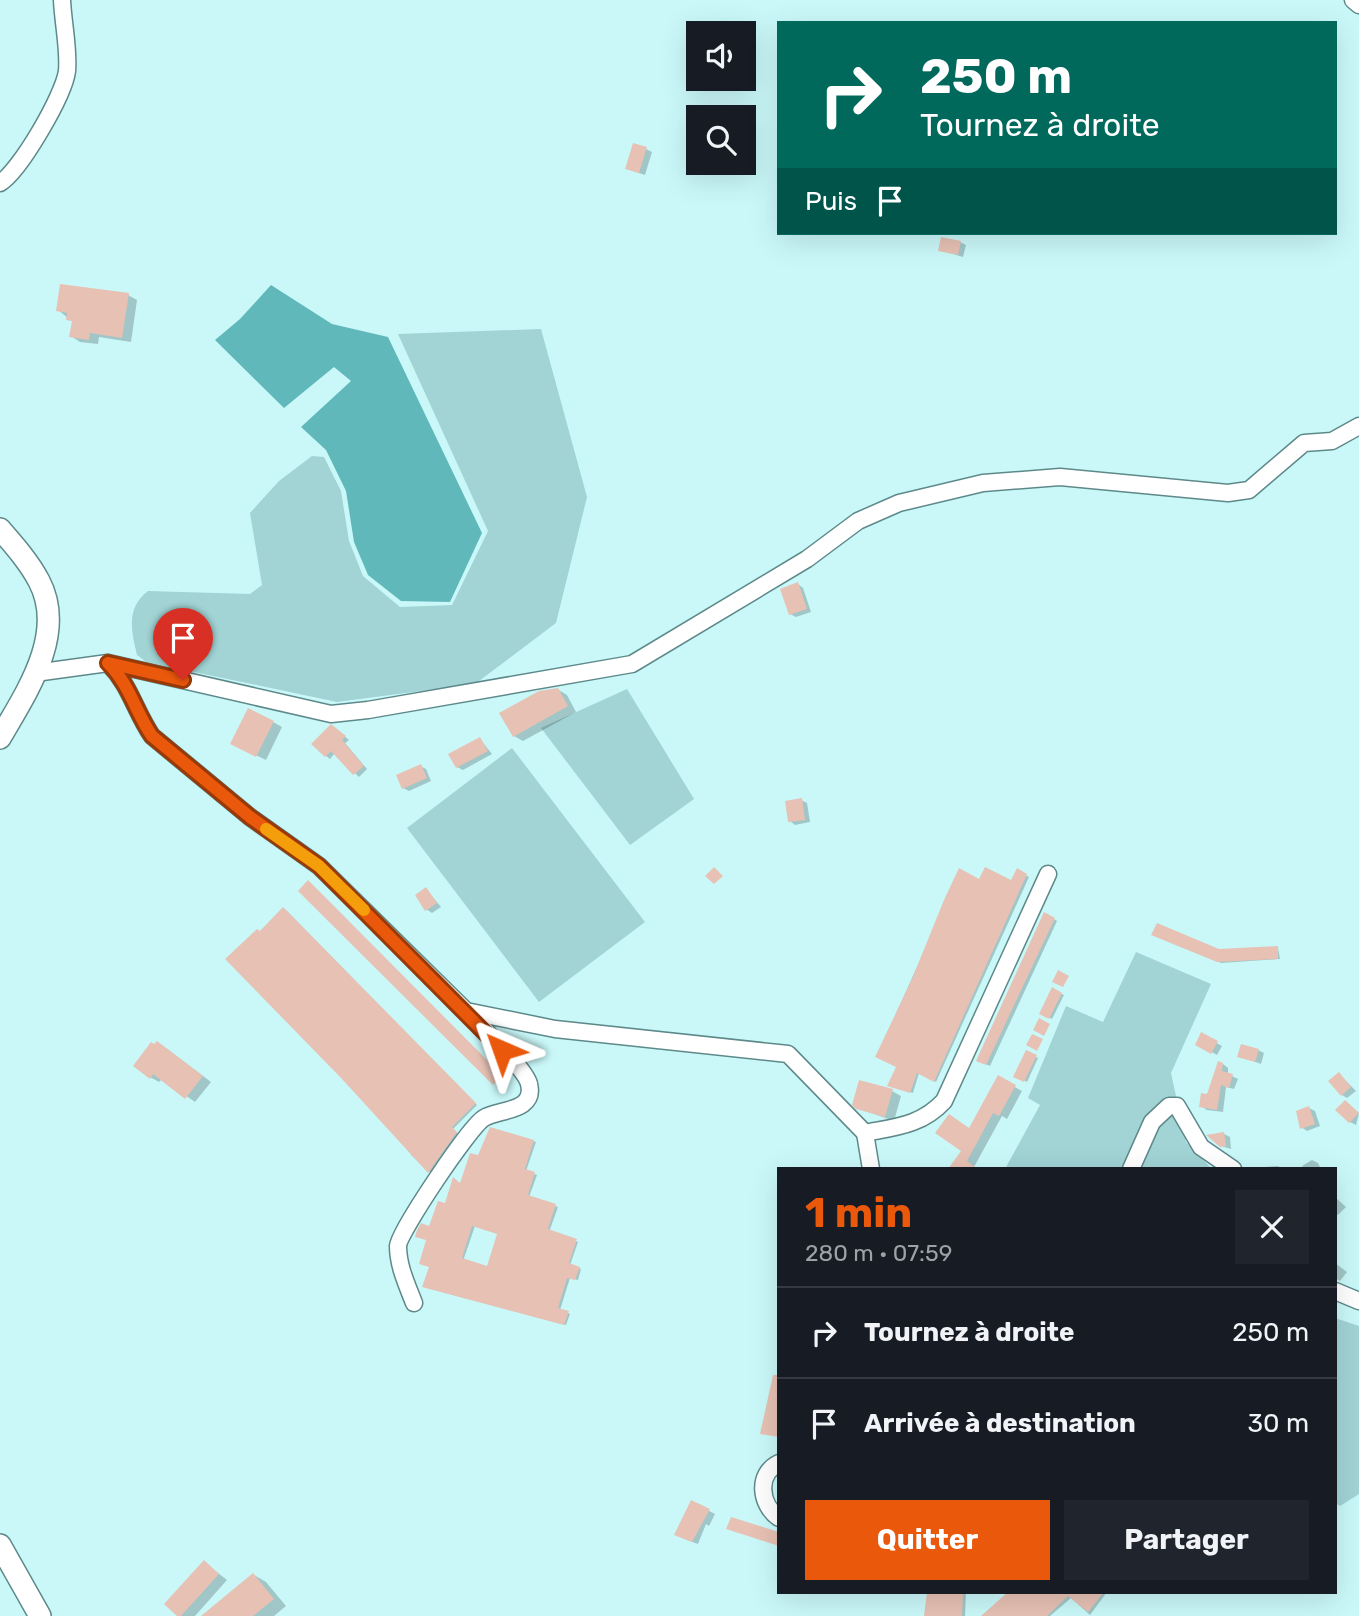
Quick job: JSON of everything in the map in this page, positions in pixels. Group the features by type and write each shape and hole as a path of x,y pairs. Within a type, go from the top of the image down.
{"street":[{"path":"2,179 25,155 63,88 67,70 62,0"},
{"path":"1353,0 1359,5"},
{"path":"35,673 108,663 331,714 632,664 807,559 858,522 899,503 983,483 1060,477 1228,493 1248,490 1304,443 1332,441 1359,426"},
{"path":"0,529 40,583 49,612 46,644 35,673 0,738"},
{"path":"108,663 124,679 141,720 152,736 250,817 319,866 466,1011 530,1083 529,1095 522,1105 481,1119 407,1223 398,1244 400,1266 414,1303"},
{"path":"865,1133 908,1125 930,1116 944,1101 1048,874"},
{"path":"466,1011 555,1029 788,1054 865,1133 871,1167"},
{"path":"1132,1167 1152,1122 1169,1106 1177,1106 1201,1147 1230,1167"},
{"path":"1337,1292 1359,1301"},
{"path":"777,1464 771,1467 765,1480 763,1498 770,1512 777,1517"},
{"path":"0,1545 40,1616"}],"shaded area":[{"path":"271,285 332,324 388,337 482,533 450,602 401,601 368,575 354,542 346,491 326,450 301,427 351,381 334,367 284,408 215,340 240,319"},
{"path":"541,329 587,497 556,623 475,684 337,702 146,662 137,655 132,628 133,612 148,591 250,594 262,585 250,513 279,481 312,456 324,457 341,491 349,541 363,576 400,607 452,605 488,531 398,334"},
{"path":"627,689 694,799 630,845 541,728"},
{"path":"512,748 645,922 539,1002 407,828"},
{"path":"1136,952 1211,984 1171,1073 1186,1142 1210,1167 1006,1167 1040,1105 1028,1098 1066,1006 1103,1022"},
{"path":"1337,1319 1359,1326 1359,1494 1340,1506 1337,1504"}],"building":[{"path":"633,143 647,147 639,173 625,169"},
{"path":"941,237 961,241 958,255 938,251"},
{"path":"60,284 129,293 122,338 90,333 89,340 69,337 72,321 66,320 67,313 56,311"},
{"path":"798,582 807,609 789,615 780,589"},
{"path":"558,688 568,706 513,737 499,713 539,691"},
{"path":"248,708 274,721 256,757 230,744"},
{"path":"331,724 346,736 342,740 364,766 353,775 331,751 325,757 311,744"},
{"path":"480,737 488,751 456,768 448,754"},
{"path":"421,764 427,778 402,789 396,775"},
{"path":"802,798 805,820 788,822 785,801"},
{"path":"714,867 723,876 714,884 705,876"},
{"path":"985,867 1011,880 1017,868 1027,874 934,1082 917,1073 910,1093 887,1086 896,1067 875,1057 912,979 944,900 959,868 979,879"},
{"path":"308,880 502,1075 493,1085 298,891"},
{"path":"426,887 437,903 425,911 415,895"},
{"path":"283,907 476,1103 452,1127 457,1132 428,1173 342,1079 225,959 257,929 260,931"},
{"path":"1044,912 1055,918 986,1065 976,1061"},
{"path":"1157,923 1219,949 1278,946 1278,959 1217,962 1151,935"},
{"path":"1058,970 1069,976 1063,987 1052,982"},
{"path":"1052,987 1062,993 1049,1019 1039,1014"},
{"path":"1039,1018 1050,1024 1044,1036 1033,1030"},
{"path":"1201,1032 1218,1041 1211,1054 1195,1045"},
{"path":"1032,1034 1043,1039 1037,1051 1026,1045"},
{"path":"157,1041 203,1076 185,1099 153,1074 150,1079 133,1066 151,1042 154,1044"},
{"path":"1241,1044 1259,1049 1255,1062 1237,1057"},
{"path":"1026,1050 1037,1055 1024,1082 1013,1077"},
{"path":"1218,1061 1223,1063 1222,1071 1233,1074 1229,1088 1221,1085 1217,1110 1199,1107 1201,1093 1207,1094"},
{"path":"1339,1072 1351,1087 1341,1096 1328,1081"},
{"path":"998,1075 1016,1085 999,1116 993,1113 967,1161 975,1167 949,1167 961,1151 935,1133 949,1114 969,1128"},
{"path":"859,1080 893,1089 885,1117 856,1109 852,1105"},
{"path":"1345,1100 1359,1113 1349,1123 1335,1110"},
{"path":"1309,1106 1315,1124 1300,1129 1296,1111"},
{"path":"490,1127 534,1140 525,1169 535,1172 528,1195 556,1204 548,1229 577,1239 569,1263 580,1267 575,1280 567,1278 558,1308 569,1311 564,1325 422,1287 429,1267 419,1264 426,1240 415,1237 417,1230 421,1223 429,1226 438,1201 445,1203 453,1177 460,1183 470,1153 478,1155","holes":["472,1226 497,1234 487,1266 462,1258"]},
{"path":"1224,1132 1226,1146 1220,1147 1206,1135"},
{"path":"773,1375 777,1375 777,1437 760,1434"},
{"path":"691,1500 710,1509 692,1542 674,1535"},
{"path":"731,1517 777,1531 777,1545 726,1529"},
{"path":"204,1560 219,1574 181,1616 177,1616 164,1604"},
{"path":"253,1573 274,1599 253,1616 201,1616"},
{"path":"927,1594 963,1594 962,1616 924,1616"},
{"path":"1006,1594 1102,1594 1088,1612 1068,1596 1047,1616 981,1616"}],"slow traffic":[{"path":"266,829 319,866 364,910"}],"route":[{"path":"183,680 108,663 124,679 135,699 141,720 152,736 250,817 319,866 502,1050"}]}
